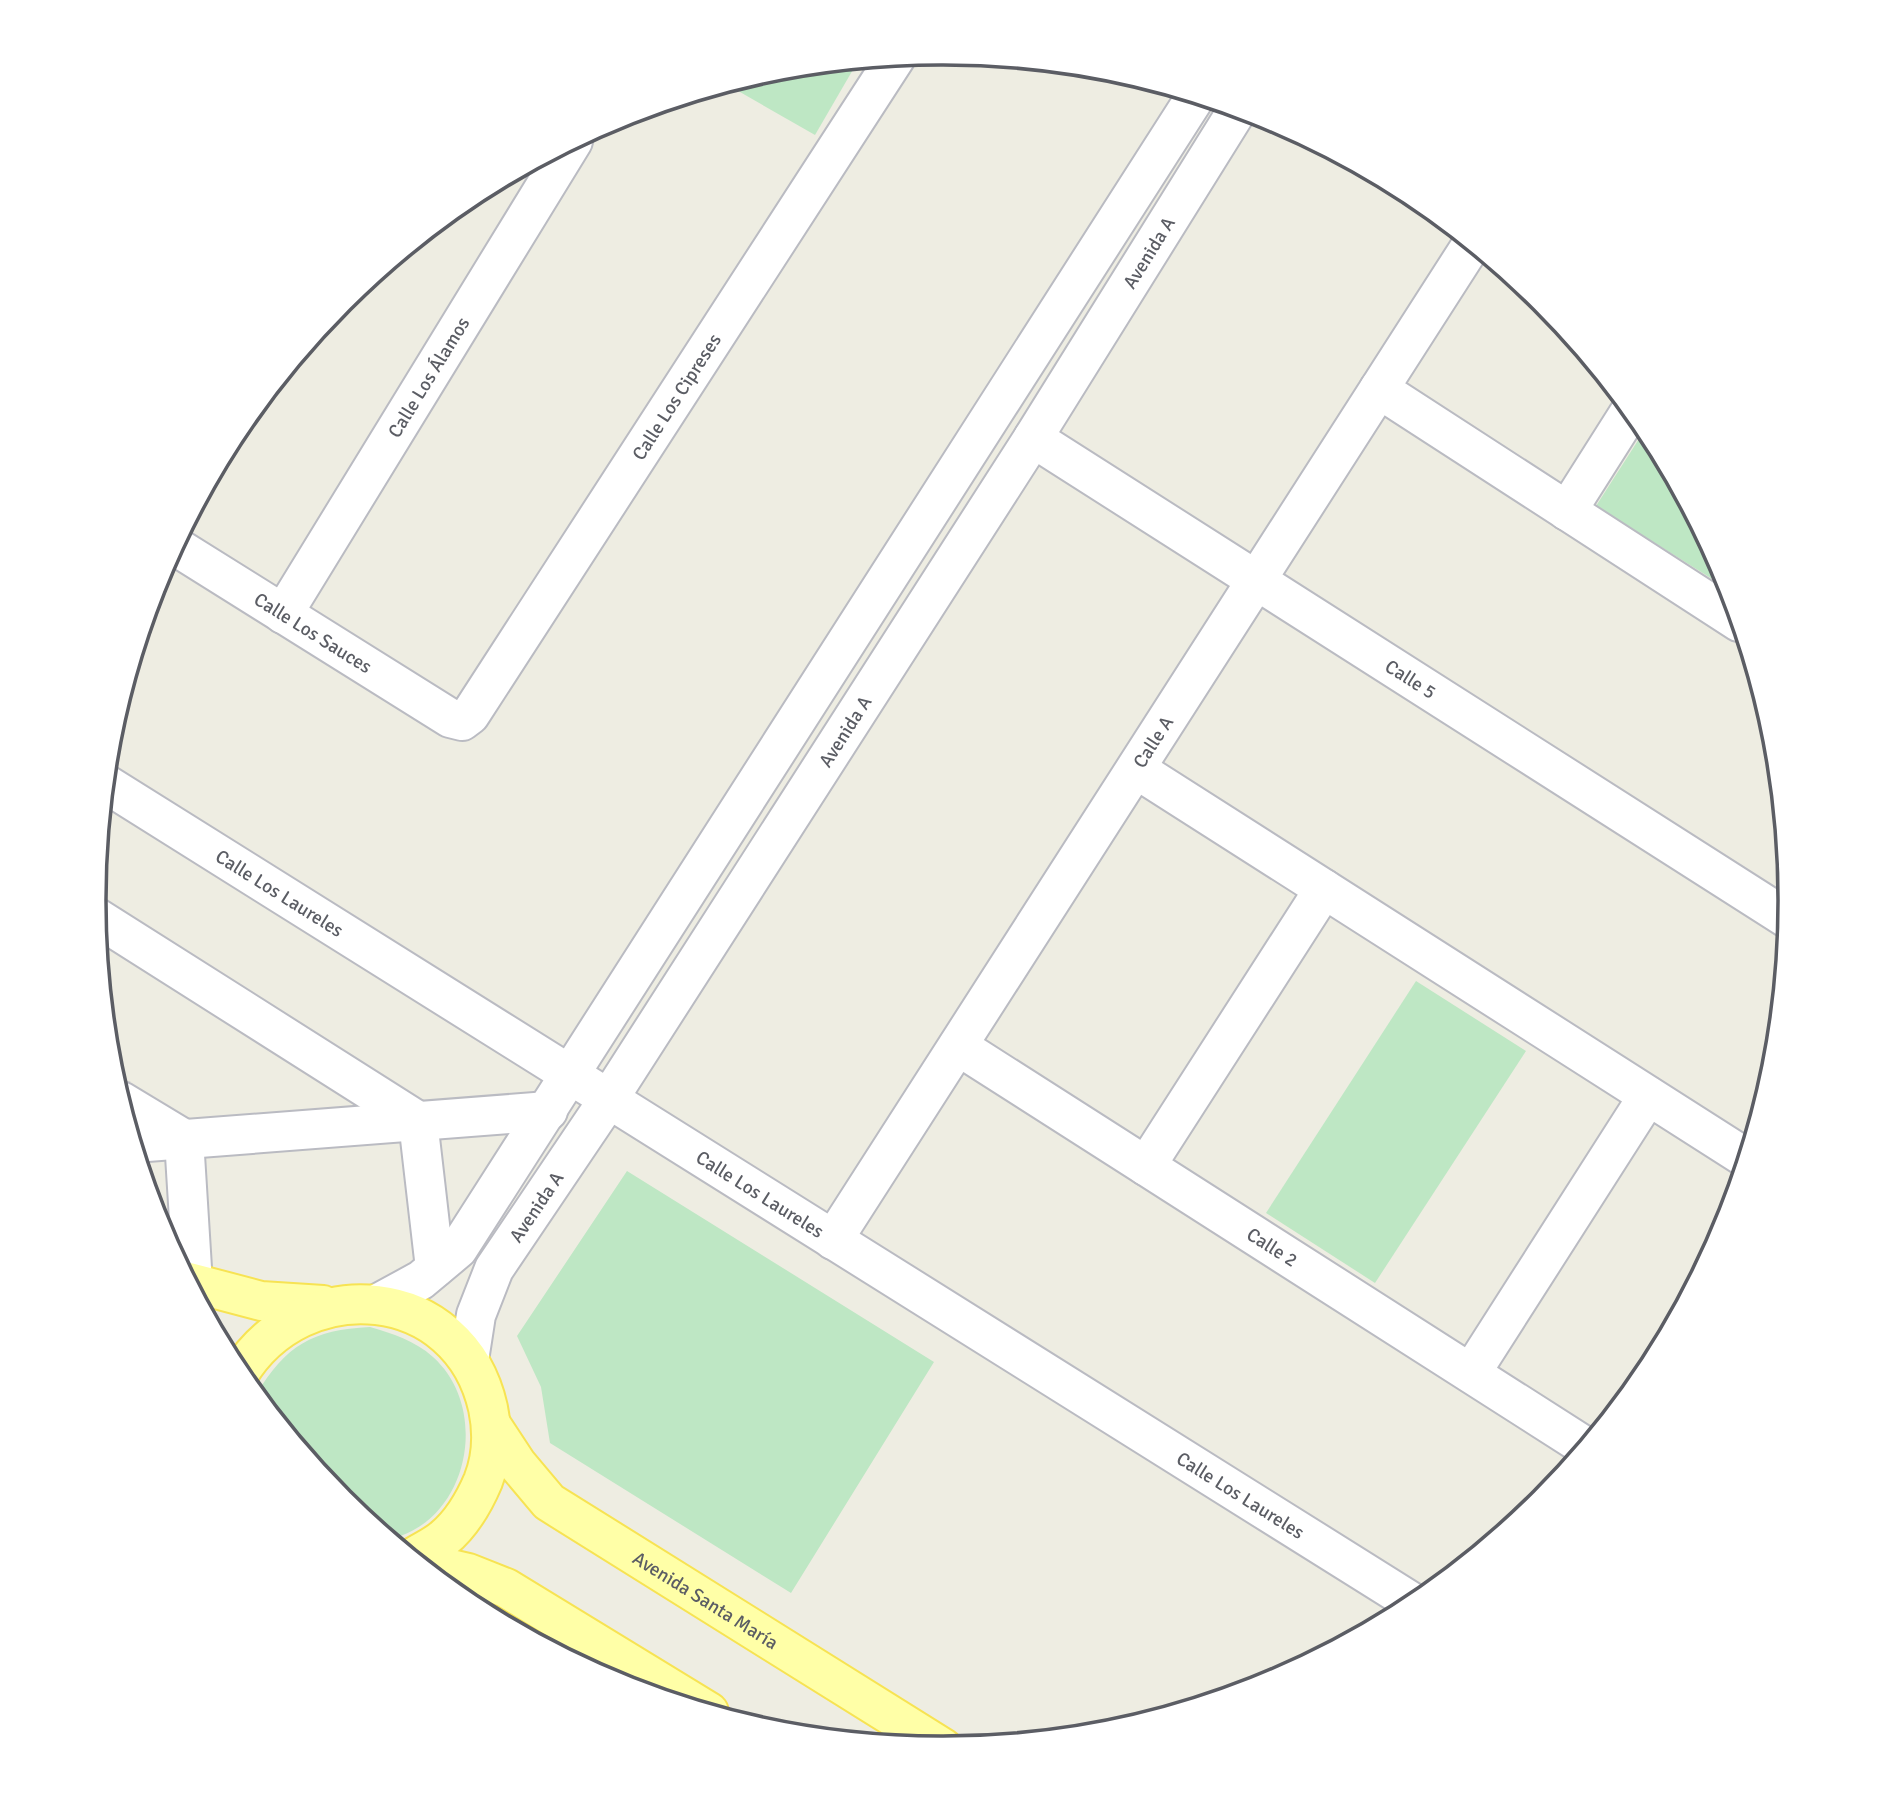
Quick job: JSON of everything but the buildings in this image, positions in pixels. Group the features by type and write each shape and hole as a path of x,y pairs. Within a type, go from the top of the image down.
{"main road":[{"path":"200,1285 261,1301 329,1306 377,1304 412,1314 444,1333 469,1360 484,1392 492,1426 488,1467 472,1506 445,1537 421,1554"},
{"path":"246,1364 262,1342 293,1319 329,1306"},
{"name":"Avenida Santa María","path":"492,1426 517,1464 549,1502 923,1735"},
{"path":"433,1564 468,1573 506,1588 679,1694"}],"street":[{"name":"Calle Los Cipreses","path":"450,718 462,721 470,715 890,67"},
{"path":"377,1304 421,1280 458,1248 572,1074 1191,103"},
{"name":"Avenida A","path":"469,1360 476,1315 494,1269 608,1100 1033,438 1232,117"},
{"name":"Calle Los Álamos","path":"283,614 564,155"},
{"name":"Calle A","path":"833,1240 1468,251"},
{"path":"1379,389 1726,613"},
{"path":"1567,511 1625,419"},
{"name":"Calle 5","path":"1033,438 1778,912"},
{"name":"Calle Los Sauces","path":"183,551 450,718"},
{"path":"1136,769 1738,1153"},
{"name":"Calle Los Laureles","path":"113,789 1403,1597"},
{"path":"1146,1166 1324,889"},
{"path":"107,924 418,1121"},
{"name":"Calle 2","path":"958,1045 1578,1442"},
{"path":"1471,1373 1648,1096"},
{"path":"133,1108 184,1139"},
{"path":"143,1142 548,1111"},
{"path":"418,1121 435,1268"},
{"path":"184,1139 190,1266"}],"green space":[{"path":"853,70 815,135 737,90"},
{"path":"1639,439 1692,531 1713,580 1596,506"},
{"path":"1416,981 1526,1051 1375,1283 1266,1213"},
{"path":"627,1171 934,1362 791,1593 550,1443 541,1387 517,1336"},
{"path":"370,1327 395,1335 426,1351 451,1379 462,1405 466,1433 463,1461 454,1487 438,1510 417,1528 399,1535 314,1452 262,1386 278,1364 302,1343 332,1332"}]}
